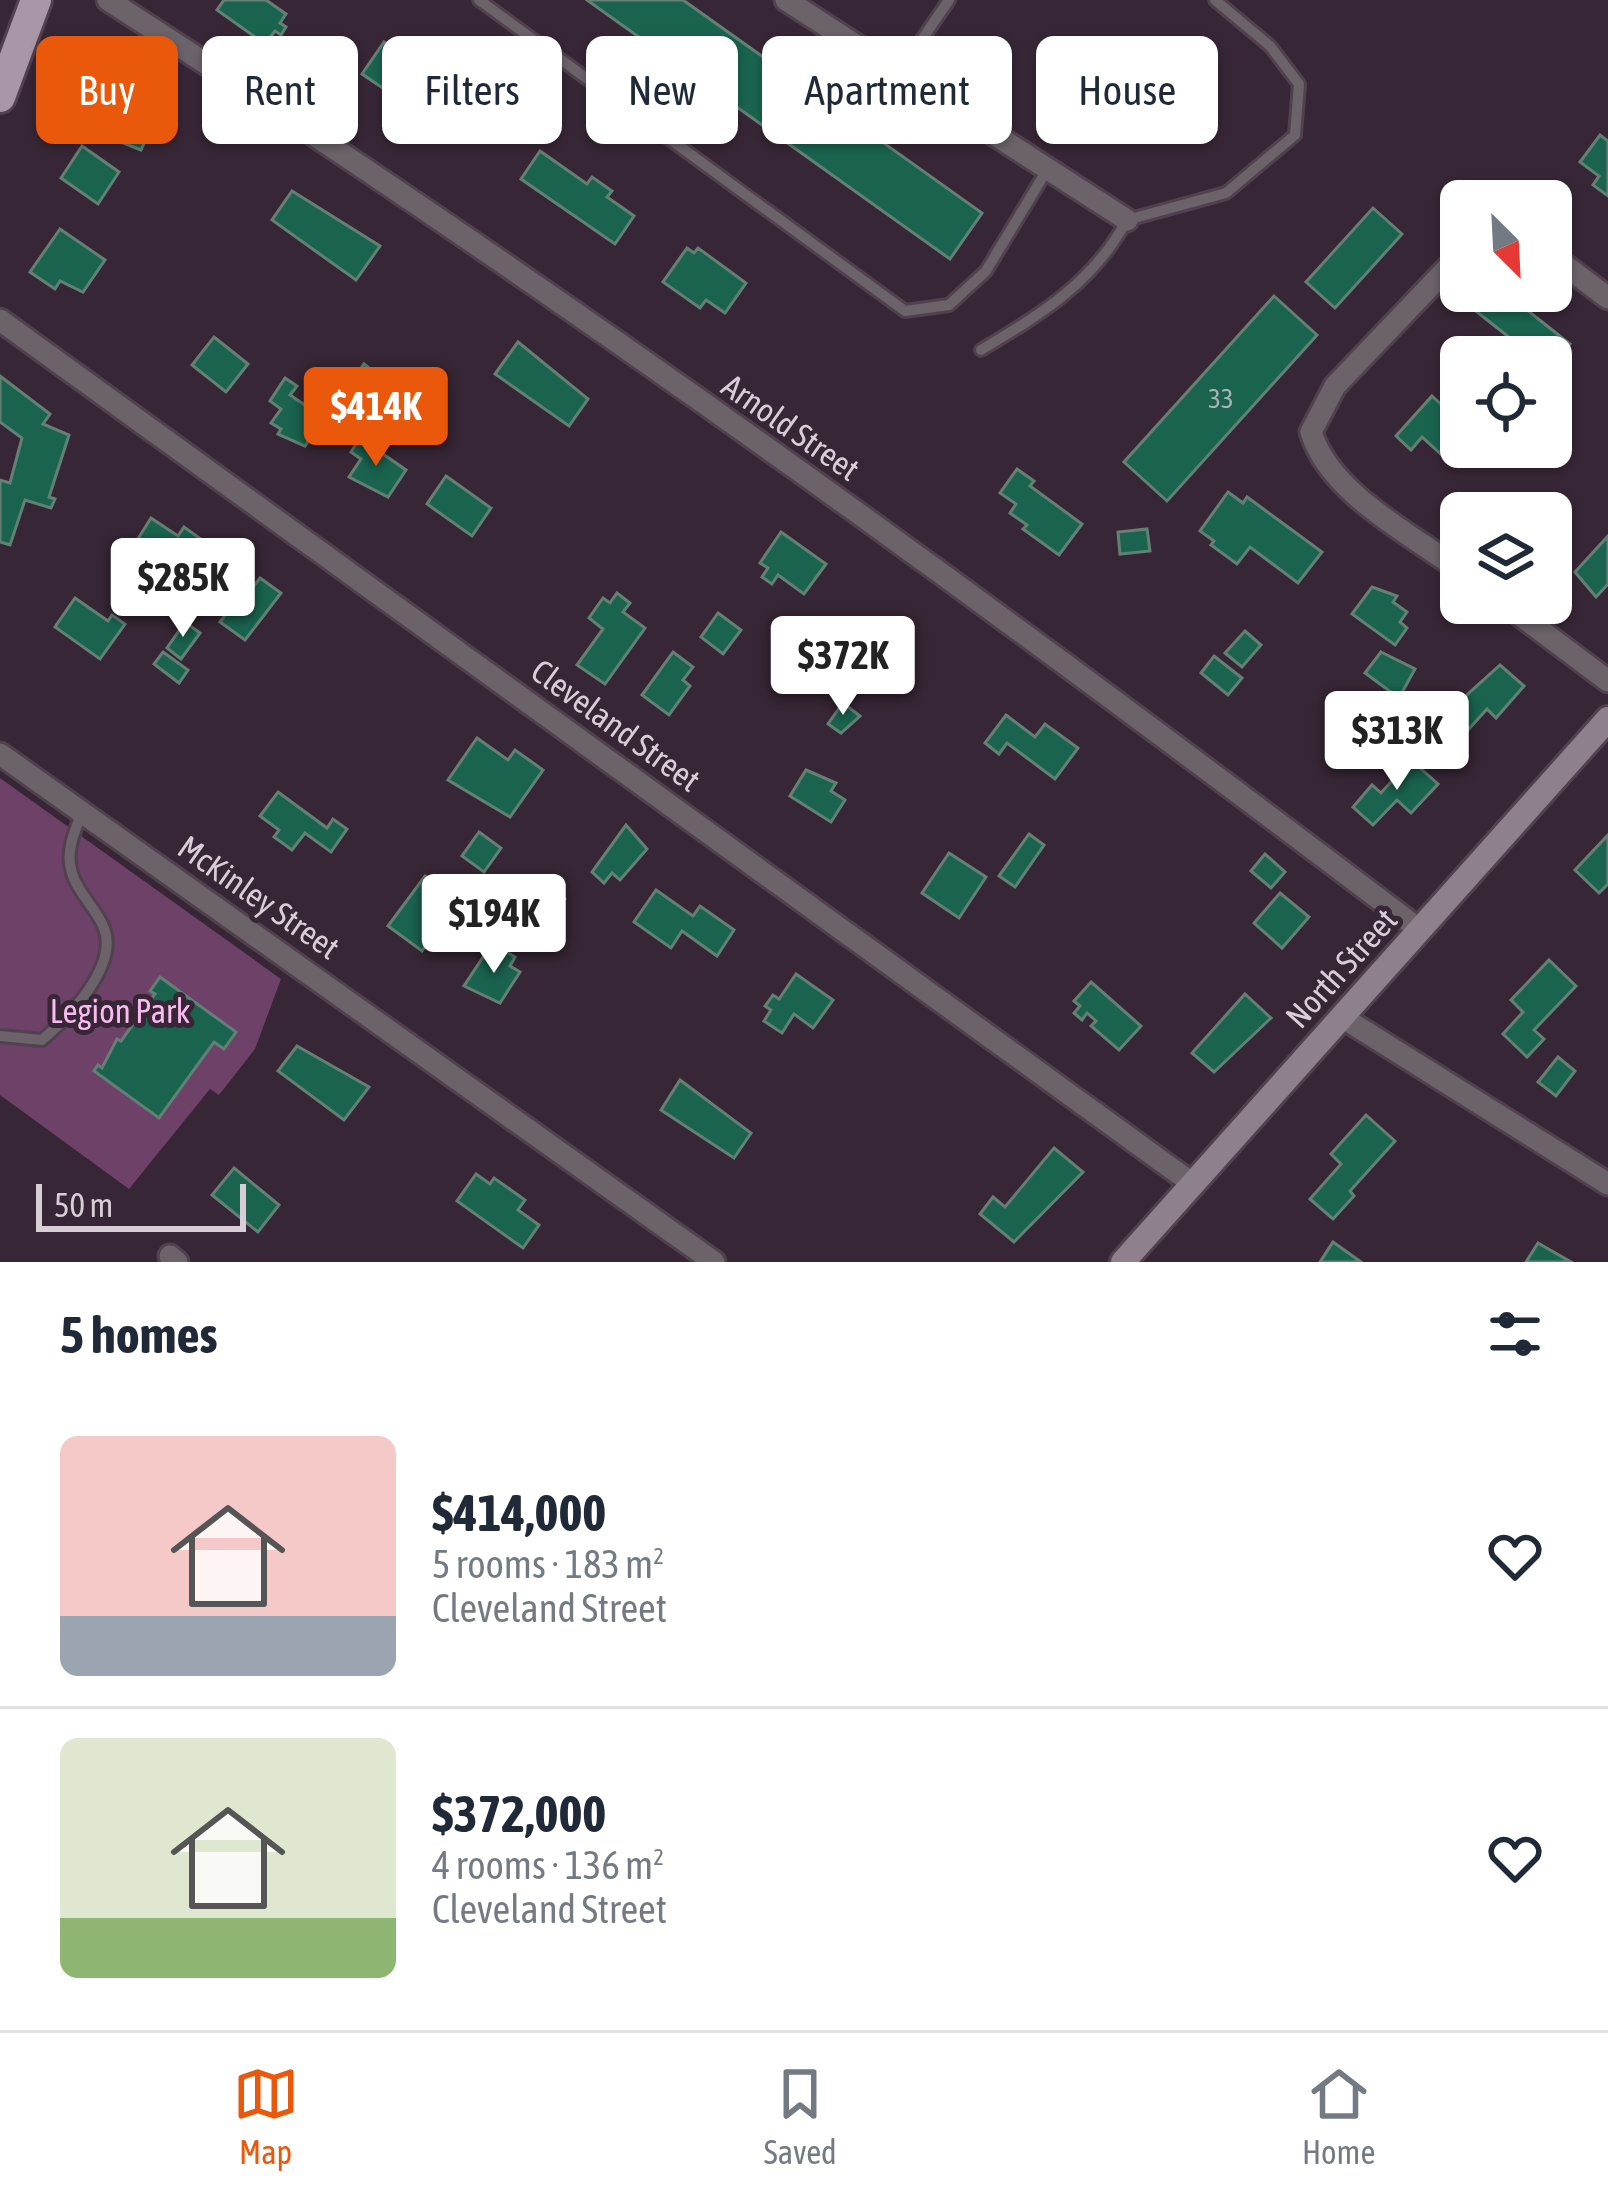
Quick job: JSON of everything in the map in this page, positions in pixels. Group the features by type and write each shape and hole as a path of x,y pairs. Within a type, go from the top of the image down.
{"main road":[{"path":"0,97 36,0"},
{"name":"North Street","path":"1124,1262 1608,719"}],"street":[{"name":"Arnold Street","path":"108,0 328,142 1076,669 1420,930"},
{"path":"786,0 842,36"},
{"path":"1009,144 1126,220"},
{"path":"1572,271 1608,298"},
{"path":"1440,277 1320,406 1311,432 1327,467 1440,555"},
{"name":"Cleveland Street","path":"0,320 1193,1184"},
{"path":"1532,624 1608,681"},
{"name":"McKinley Street","path":"0,754 714,1262"},
{"path":"1342,1017 1608,1184"}],"lane":[{"path":"479,0 905,311 949,305 986,271 1048,169"},
{"path":"925,36 950,0"},
{"path":"981,350 1057,304 1106,259 1126,220 1226,194 1295,135 1299,84 1270,46 1215,0"},
{"path":"0,1036 42,1040 68,1018 102,964 106,933 70,869 71,840 82,812"}],"green space":[{"name":"Legion Park","path":"0,778 281,979 255,1049 219,1095 210,1089 129,1189 0,1095"}],"building":[{"path":"224,0 266,0 286,14 280,23 286,27 281,35 275,31 271,36 254,36 217,10"},
{"path":"587,0 683,0 734,36 637,36"},
{"path":"738,39 762,56 762,125 738,108"},
{"path":"382,45 382,87 362,74"},
{"path":"1600,135 1608,141 1608,196 1593,185 1599,176 1580,162"},
{"path":"789,144 885,144 982,213 950,259"},
{"path":"82,146 119,172 98,204 61,178"},
{"path":"540,151 587,184 592,177 612,191 607,197 634,216 615,244 521,179"},
{"path":"292,191 380,246 356,280 272,220"},
{"path":"1373,208 1402,234 1335,308 1306,282"},
{"path":"60,229 105,260 83,292 60,281 55,289 30,272"},
{"path":"687,248 694,253 698,248 746,283 725,313 706,300 700,308 663,282"},
{"path":"1274,296 1317,335 1167,501 1124,462"},
{"path":"1477,312 1530,312 1560,336 1507,336"},
{"path":"214,337 248,364 226,392 192,365"},
{"path":"518,342 588,399 569,426 495,374"},
{"path":"364,364 378,375 366,392 352,381"},
{"path":"0,376 50,414 43,424 69,435 49,497 55,499 51,508 25,500 10,545 0,542 0,480 10,483 22,438 0,422"},
{"path":"285,378 297,386 290,395 324,418 305,446 278,434 281,429 271,423 281,409 270,401"},
{"path":"389,379 411,395 394,417 372,402"},
{"path":"1432,396 1440,403 1440,453 1422,437 1411,450 1396,436"},
{"path":"360,438 406,470 388,497 349,477 361,459 351,452"},
{"path":"1017,469 1034,481 1030,486 1082,524 1059,555 1023,529 1027,525 1010,513 1016,504 1000,493"},
{"path":"446,476 491,508 472,536 427,504"},
{"path":"1228,492 1243,503 1247,497 1322,552 1298,583 1250,547 1237,564 1200,531"},
{"path":"151,518 178,536 184,527 219,552 199,581 155,550 151,557 134,545"},
{"path":"1147,529 1150,551 1120,554 1118,532"},
{"path":"781,532 826,564 804,594 778,575 772,584 762,577 768,568 760,563"},
{"path":"1608,536 1608,584 1596,597 1575,572"},
{"path":"260,578 281,593 245,640 220,622 249,584 253,587"},
{"path":"1372,587 1397,596 1393,602 1407,612 1400,622 1407,628 1395,645 1352,614"},
{"path":"617,593 630,603 623,612 645,628 605,684 577,665 603,629 589,618 603,598 610,603"},
{"path":"75,598 108,621 112,615 125,624 100,659 55,627"},
{"path":"718,613 741,630 723,654 701,637"},
{"path":"185,622 200,633 181,659 167,648"},
{"path":"1245,631 1261,645 1242,667 1225,653"},
{"path":"163,652 188,670 179,683 154,664"},
{"path":"673,652 693,667 683,680 690,686 669,715 642,695"},
{"path":"1381,652 1415,669 1399,698 1365,673"},
{"path":"1214,656 1242,678 1228,695 1201,673"},
{"path":"1500,665 1524,686 1496,718 1487,709 1459,740 1454,736 1446,745 1429,729"},
{"path":"843,703 860,716 841,733 828,724"},
{"path":"1006,715 1035,737 1045,724 1078,748 1055,779 1007,743 999,754 985,743"},
{"path":"477,738 508,760 515,750 543,770 510,817 448,780"},
{"path":"1411,760 1438,784 1411,813 1397,800 1373,825 1353,807 1372,785 1381,793"},
{"path":"806,770 836,783 831,791 845,800 831,822 790,796"},
{"path":"278,792 327,828 333,819 347,829 331,852 305,833 292,850 274,837 279,830 260,816"},
{"path":"626,825 647,849 620,880 612,873 604,883 592,872"},
{"path":"479,832 501,848 484,872 462,856"},
{"path":"1029,834 1044,845 1015,887 999,876"},
{"path":"1608,835 1608,884 1599,893 1575,870"},
{"path":"949,853 986,877 959,918 922,893"},
{"path":"1265,854 1285,872 1271,888 1251,871"},
{"path":"425,876 458,900 422,951 388,926"},
{"path":"548,887 565,899 549,921 532,909"},
{"path":"656,890 693,916 700,906 734,930 717,956 682,931 671,948 634,922"},
{"path":"1280,893 1309,917 1282,948 1254,923"},
{"path":"481,915 497,927 481,949 465,936"},
{"path":"500,948 515,957 510,966 520,972 500,1003 464,986 487,951 495,956"},
{"path":"1549,960 1576,986 1534,1030 1544,1039 1527,1057 1503,1034 1523,1012 1511,1000"},
{"path":"796,974 833,1000 813,1028 794,1014 782,1033 764,1021 771,1010 765,1006 773,995 779,999"},
{"path":"160,977 236,1032 224,1049 214,1042 159,1118 94,1071 98,1065 102,1068 117,1039 121,1041 155,994 150,991"},
{"path":"1091,982 1141,1026 1119,1050 1091,1026 1096,1021 1087,1013 1082,1020 1074,1013 1080,1006 1074,1001"},
{"path":"1245,994 1271,1018 1214,1072 1192,1053"},
{"path":"297,1046 369,1087 344,1120 278,1071"},
{"path":"1558,1057 1575,1071 1556,1096 1538,1082"},
{"path":"680,1080 751,1133 734,1158 661,1110"},
{"path":"1366,1115 1395,1141 1350,1191 1354,1196 1333,1219 1310,1199 1341,1164 1331,1154"},
{"path":"1054,1148 1083,1172 1014,1242 980,1214 993,1197 1005,1207"},
{"path":"234,1168 279,1205 258,1232 212,1195"},
{"path":"476,1174 490,1184 494,1178 525,1200 518,1210 539,1225 523,1248 457,1201"},
{"path":"1333,1242 1361,1262 1320,1262"},
{"path":"1538,1243 1571,1262 1526,1262"}]}
